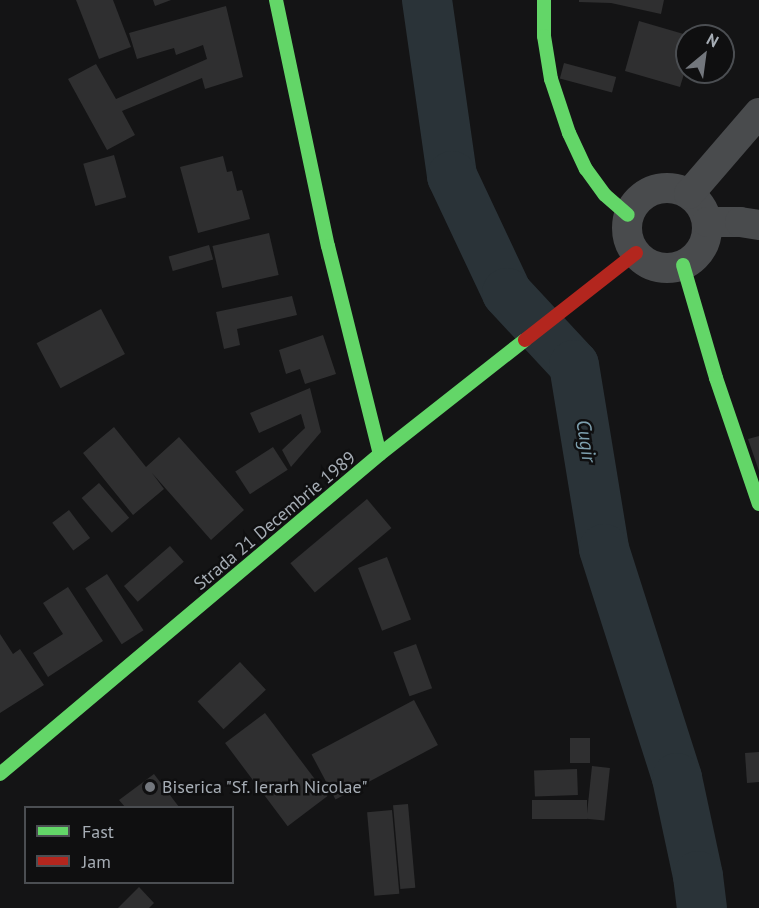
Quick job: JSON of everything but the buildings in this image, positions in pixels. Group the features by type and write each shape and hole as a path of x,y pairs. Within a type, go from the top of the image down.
{"main road":[{"name":"Strada 21 Decembrie 1989","path":"0,774 380,454 327,246 276,0"},
{"path":"544,0 544,36 551,79 569,133 586,170 605,195 628,215"},
{"path":"380,454 636,253"},
{"path":"682,265 716,378 759,504"}],"street":[{"path":"689,194 759,113"},
{"path":"666,188 689,194 698,202 707,222 702,248 694,258 682,265 657,267 636,253 627,235 628,215 643,195 654,190 666,188"},
{"path":"707,222 740,222 759,225"}],"waterway":[{"name":"Cugir","path":"427,0 452,176 507,293 574,365 604,549 677,778 698,876 702,908"}],"traffic: fast":[{"path":"276,0 328,246 380,454"},
{"path":"544,0 544,36 551,79 569,133 586,169 605,195 628,215"},
{"path":"683,265 716,378 759,504"},
{"path":"0,774 380,454 525,340"}],"traffic: jam":[{"path":"525,340 636,253"}],"place":[{"name":"Biserica \"Sf. Ierarh Nicolae\"","path":"150,787"}]}
